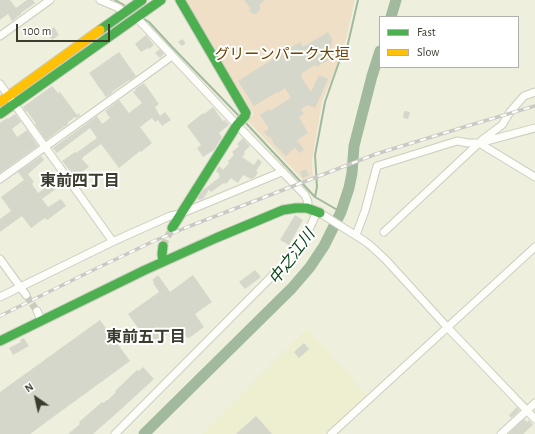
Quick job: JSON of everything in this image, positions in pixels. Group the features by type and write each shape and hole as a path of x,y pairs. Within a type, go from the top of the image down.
{"street":[{"path":"0,36 50,0"},
{"path":"100,0 119,8 123,13"},
{"path":"0,114 11,100 142,0"},
{"path":"0,102 11,100 161,0"},
{"path":"172,228 246,111 180,0"},
{"path":"136,17 172,56 240,121 282,172 305,195 308,202 307,208"},
{"path":"0,179 172,56"},
{"path":"0,84 111,238 112,242"},
{"path":"384,232 479,143 502,125 510,112 524,96 535,92"},
{"path":"353,234 366,212 377,166 457,141 479,143 535,128"},
{"path":"479,143 535,177"},
{"path":"0,297 112,242 170,216 180,214 282,172"},
{"path":"0,340 163,261 242,227 283,210 307,208 318,212 371,246 386,260 448,328 535,419"},
{"path":"115,434 290,258 305,238 318,212"},
{"path":"163,246 163,261"},
{"path":"331,434 535,247"},
{"path":"0,258 26,295"},
{"path":"37,311 41,320"},
{"path":"501,434 535,403"}],"shaded area":[{"path":"307,328 368,396 326,434 202,434"}],"green space":[{"name":"グリーンパーク大垣","path":"185,0 355,0 344,48 322,102 312,161 313,176 303,180 247,120 254,114"}],"building":[{"path":"0,0 10,0 16,8 27,0 33,0 35,3 12,21 8,14 0,20"},
{"path":"244,0 265,0 260,4 260,10 253,14 248,10 251,9"},
{"path":"54,27 59,35 52,40 47,32"},
{"path":"328,32 332,39 330,59 316,67 315,65 301,74 301,77 311,92 319,75 328,79 315,108 308,105 301,109 304,114 299,117 308,133 297,140 304,150 299,153 295,147 286,156 274,144 270,136 268,137 264,132 269,129 260,115 269,109 270,111 291,98 285,88 254,106 238,81 300,42 303,47"},
{"path":"146,35 154,45 141,52 135,44"},
{"path":"182,39 186,43 182,46 178,42"},
{"path":"160,49 164,54 160,58 155,53"},
{"path":"119,52 136,76 106,97 89,73"},
{"path":"144,83 159,104 155,107 160,116 165,112 171,120 162,126 158,120 155,122 152,118 140,127 152,143 119,168 101,144 83,157 82,159 89,167 73,178 70,173 71,172 62,161 97,138 90,128 57,153 53,148 97,116 102,124 110,118 105,111 119,100 129,113 142,103 133,92"},
{"path":"52,86 58,93 60,92 77,115 79,113 80,116 75,117 46,140 23,107"},
{"path":"213,107 223,121 225,120 229,125 219,133 222,137 214,150 203,157 197,148 201,145 187,126"},
{"path":"404,111 410,112 408,119 403,118"},
{"path":"15,114 21,122 12,129 17,137 27,130 38,146 0,173 0,123"},
{"path":"243,138 250,146 244,152 245,154 242,157 254,165 258,159 262,162 256,171 258,172 255,177 251,179 243,175 238,183 231,178 226,184 224,183 211,192 209,190 203,199 197,199 203,190 220,177 216,171 219,166 223,170 229,163 228,161 234,155 232,152 239,146 237,144"},
{"path":"41,156 44,160 28,174 34,182 32,184 38,193 46,187 45,186 60,177 64,183 42,199 48,207 61,199 66,206 47,220 45,218 31,228 22,216 0,232 0,219 11,211 1,197 24,180 18,172"},
{"path":"306,169 309,175 303,178 300,172"},
{"path":"295,215 303,220 289,245 280,240"},
{"path":"255,270 261,277 245,289 239,282"},
{"path":"158,275 170,292 193,275 212,302 195,314 204,327 189,338 187,338 178,327 151,346 128,314 159,292 152,280"},
{"path":"100,320 130,361 30,434 0,434 0,392"},
{"path":"24,338 29,346 13,355 9,348 21,342 20,340"},
{"path":"304,343 309,349 299,358 294,352"},
{"path":"143,367 154,379 118,412 93,434 68,434 102,402 103,403 108,400 116,392 115,391 137,370 139,371"},
{"path":"517,407 520,410 511,418 509,415"},
{"path":"256,416 272,434 236,434"},
{"path":"524,419 527,422 529,420 533,425 523,434 508,434"}],"waterway":[{"path":"115,0 124,5"},
{"path":"315,197 317,187 315,155 325,102 339,62 347,48 358,0"},
{"name":"中之江川","path":"391,16 396,0"},
{"path":"144,19 149,22 240,117"},
{"name":"中之江川","path":"144,434 292,288 310,267 324,246 341,212 349,188 352,173 354,146 379,54"},
{"path":"244,121 315,197 341,212"}],"tunnel":[{"path":"163,246 172,228"},
{"path":"26,295 37,311"}],"railway":[{"path":"0,316 154,241 190,226 376,154 535,106"}],"traffic: fast":[{"path":"100,30 142,0"},
{"path":"0,114 161,0"},
{"path":"172,228 246,113 180,0"},
{"path":"0,341 145,270 283,210 307,208 320,213"},
{"path":"163,246 163,261"}],"traffic: slow":[{"path":"0,102 100,30"}],"district":[{"name":"東前四丁目","path":"80,181"},
{"name":"東前五丁目","path":"146,337"}]}
